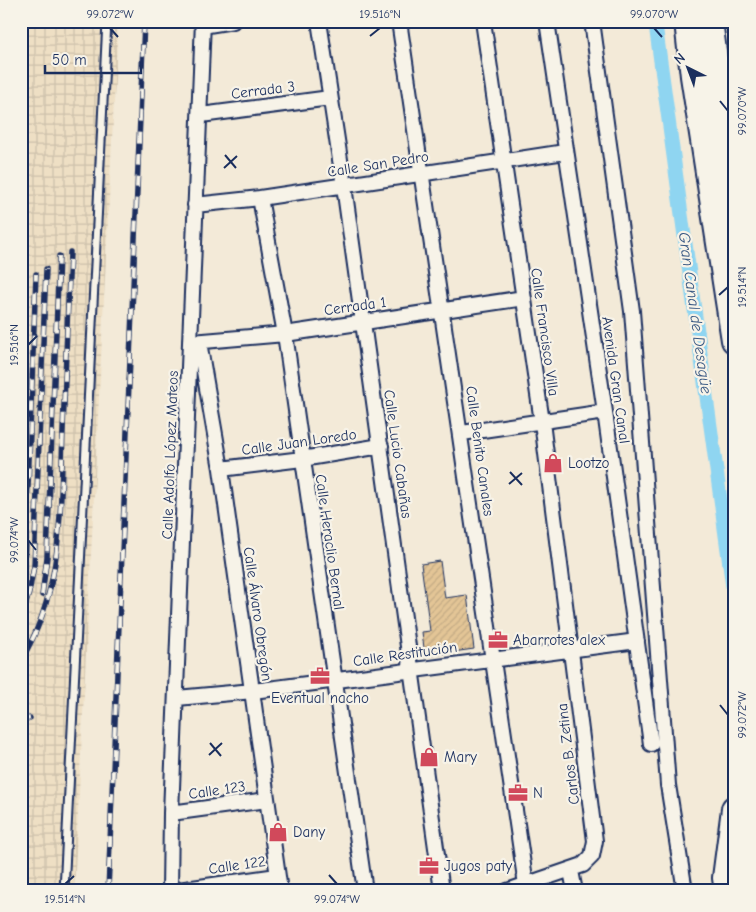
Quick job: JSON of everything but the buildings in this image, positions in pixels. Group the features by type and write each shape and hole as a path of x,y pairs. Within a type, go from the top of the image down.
{"highway":[{"path":"688,21 694,76 735,340"},
{"path":"709,21 735,218"},
{"path":"728,891 726,878 735,809"}],"street":[{"path":"203,23 233,21"},
{"name":"Calle Lucio Cabañas","path":"318,21 344,186 442,891"},
{"name":"Calle Benito Canales","path":"399,21 462,433 526,885"},
{"name":"Calle Francisco Villa","path":"483,21 542,422 571,649"},
{"name":"Avenida Gran Canal","path":"547,21 605,412 651,744"},
{"path":"592,21 632,311 668,785 685,891"},
{"name":"Calle Adolfo López Mateos","path":"170,891 171,813 195,342 195,204 201,115 203,23"},
{"name":"Cerrada 3","path":"201,115 330,98"},
{"name":"Calle San Pedro","path":"195,204 260,198 565,152"},
{"name":"Calle Heraclio Bernal","path":"260,198 285,334 365,891"},
{"name":"Cerrada 1","path":"195,342 285,334 524,298"},
{"name":"Calle Álvaro Obregón","path":"195,342 221,469 280,891"},
{"path":"462,433 605,412"},
{"name":"Calle Juan Loredo","path":"221,469 302,459 381,446"},
{"name":"Calle Restitución","path":"177,698 253,691 410,671 493,658 637,641"},
{"name":"Carlos B. Zetina","path":"571,649 595,841 592,856 583,865 571,871"},
{"name":"Calle 123","path":"171,813 267,800"},
{"path":"507,891 571,871 575,891"},
{"name":"Calle 122","path":"170,891 277,876"}],"lane":[{"path":"64,891 107,21"}],"shaded area":[{"path":"21,21 118,21 74,891 21,891"}],"waterway":[{"name":"Gran Canal de Desagüe","path":"655,21 735,605"}],"railway":[{"path":"108,891 144,21"},
{"path":"21,660 35,634 45,606 57,548 60,519 70,252"},
{"path":"42,595 47,557 59,256"},
{"path":"21,620 34,566 46,269"},
{"path":"21,588 25,568 36,274"},
{"path":"21,721 30,718"}],"place":[{"name":"Lootzo","path":"553,463"},
{"name":"Abarrotes alex","path":"498,640"},
{"name":"Eventual nacho","path":"320,676"},
{"name":"Mary","path":"429,757"},
{"name":"N","path":"518,793"},
{"name":"Dany","path":"278,832"},
{"name":"Jugos paty","path":"429,866"}]}
